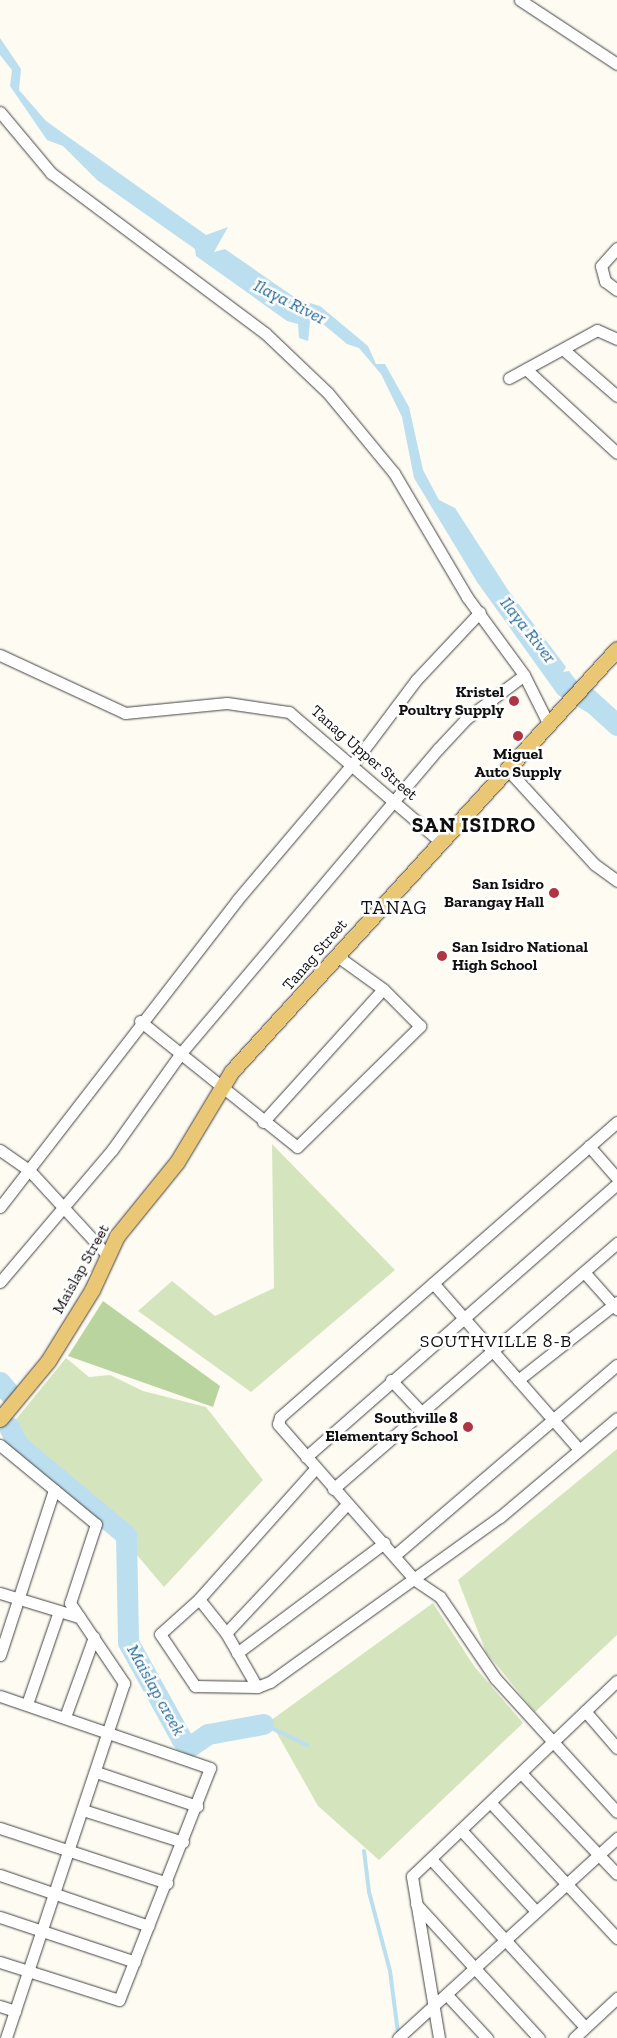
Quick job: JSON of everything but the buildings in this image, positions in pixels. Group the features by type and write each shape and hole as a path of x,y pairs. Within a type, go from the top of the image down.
{"main road":[{"name":"Tanag Street","path":"222,1085 617,649"},
{"name":"Maislap Street","path":"0,1419 48,1361 108,1256 117,1236 188,1147 222,1085"}],"street":[{"path":"520,0 617,64"},
{"path":"0,112 51,173 265,333 308,372 383,457 480,612 554,720"},
{"path":"617,248 601,266 605,281 617,290"},
{"path":"509,378 602,329 617,338"},
{"path":"564,350 617,396"},
{"path":"527,370 617,453"},
{"path":"0,1207 140,1021 416,680 480,612"},
{"name":"Tanag Upper Street","path":"0,655 125,713 227,703 289,712 442,842"},
{"path":"0,1282 66,1208 181,1053 466,718 524,675"},
{"path":"508,770 594,864 617,881"},
{"path":"140,1021 222,1085 262,1122 291,1144 301,1145 418,1030 418,1021 383,989 337,956"},
{"path":"262,1122 383,989"},
{"path":"617,1122 280,1416 278,1424 315,1469 395,1555 415,1580 440,1597 466,1630 478,1657 553,1744 617,1812"},
{"path":"589,1146 617,1178"},
{"path":"0,1150 29,1170 66,1208 108,1256"},
{"path":"306,1457 464,1315 617,1184"},
{"path":"333,1489 492,1349 617,1243"},
{"path":"518,1380 616,1305 584,1272"},
{"path":"433,1283 464,1315 579,1450"},
{"path":"395,1555 617,1364"},
{"path":"391,1380 421,1412"},
{"path":"315,1469 199,1599 160,1634 200,1689 257,1688 415,1580 500,1517 617,1418"},
{"path":"0,1445 96,1524 69,1596 79,1617 124,1679 110,1732 6,2038"},
{"path":"0,1655 54,1490"},
{"path":"226,1633 347,1504"},
{"path":"237,1653 384,1543"},
{"path":"0,1593 79,1617"},
{"path":"199,1599 226,1633 257,1688"},
{"path":"27,1704 59,1610"},
{"path":"65,1717 94,1637"},
{"path":"438,2038 412,1876 553,1744 585,1711 616,1684"},
{"path":"0,1696 110,1732 210,1768 167,1883 119,2000 0,1962"},
{"path":"585,1711 617,1748"},
{"path":"96,1772 197,1806"},
{"path":"521,1773 617,1874"},
{"path":"491,1803 617,1938"},
{"path":"84,1810 183,1842"},
{"path":"0,1828 167,1883"},
{"path":"461,1830 534,1909"},
{"path":"398,2038 447,1994 534,1909 617,1838"},
{"path":"431,1859 585,2027"},
{"path":"0,1874 149,1926"},
{"path":"416,1904 472,1968 539,2038"},
{"path":"0,1917 135,1962"},
{"path":"447,1994 487,2038"},
{"path":"574,2038 617,1998"},
{"path":"0,2006 15,2011"}],"green space":[{"path":"272,1144 395,1270 251,1392 138,1311 172,1281 215,1316 274,1288"},
{"path":"103,1301 220,1386 213,1407 68,1356"},
{"path":"66,1358 89,1377 110,1375 143,1391 206,1407 263,1480 164,1587 98,1509 30,1458 13,1423"},
{"path":"617,1449 617,1635 535,1712 486,1652 458,1580"},
{"path":"433,1603 474,1666 523,1723 379,1860 318,1806 270,1721"}],"water":[{"path":"0,38 21,69 19,90 46,121 206,235 228,227 214,252 225,249 297,299 320,306 368,346 376,364 385,364 409,407 423,470 439,500 455,508 508,590 566,667 563,672 569,671 593,703 605,706 605,716 615,716 617,730 558,695 477,582 414,478 402,417 381,374 359,348 347,344 311,314 308,341 299,338 298,324 287,321 196,256 195,249 97,180 63,146 47,140 10,86 12,70 0,55"}],"waterway":[{"name":"Ilaya River","path":"583,694 617,725"},
{"name":"Maislap creek","path":"0,1382 11,1395"},
{"name":"Maislap creek","path":"9,1427 18,1445 126,1535 128,1642 182,1740 192,1745 208,1734 263,1724"},
{"path":"263,1724 307,1745"},
{"path":"364,1851 369,1892 390,1971 398,2033"}],"place":[{"name":"Kristel Poultry Supply","path":"514,701"},
{"name":"Miguel Auto Supply","path":"518,736"},
{"name":"San Isidro Barangay Hall","path":"554,893"},
{"name":"San Isidro National High School","path":"442,956"},
{"name":"Southville 8 Elementary School","path":"468,1427"}],"district":[{"name":"SAN ISIDRO","path":"474,825"},
{"name":"TANAG","path":"394,908"},
{"name":"SOUTHVILLE 8-B","path":"496,1341"}]}
